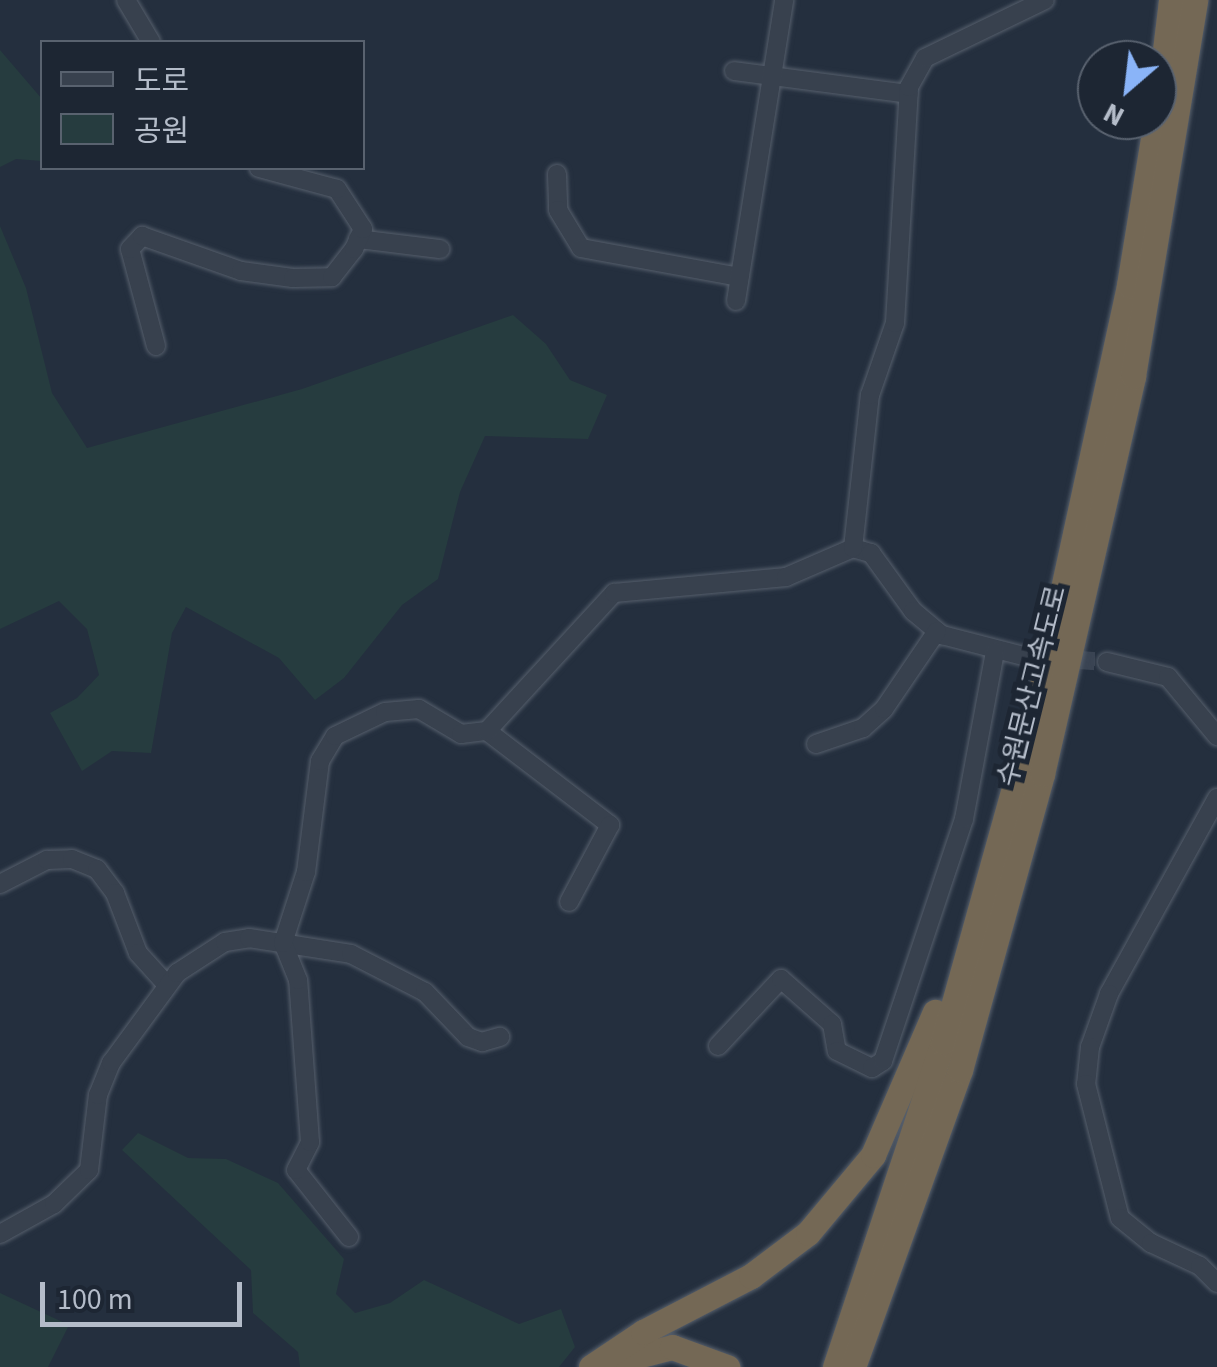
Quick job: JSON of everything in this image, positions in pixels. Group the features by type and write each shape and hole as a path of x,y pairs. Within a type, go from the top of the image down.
{"highway":[{"name":"수원문산고속도로","path":"1166,40 1171,0"},
{"name":"수원문산고속도로","path":"835,1367 942,1042 1101,473 1133,376 1195,0"},
{"name":"수원문산고속도로","path":"853,1367 935,1144 1042,774 1101,473 1108,385 1153,140"},
{"path":"590,1367 783,1255 873,1155 928,1033 1040,694"},
{"path":"868,1367 935,1144"},
{"path":"610,1367 647,1349 672,1347 727,1367"}],"street":[{"path":"736,301 776,77 784,0"},
{"path":"854,548 870,396 895,322 908,94 924,58 1045,0"},
{"path":"134,3 150,40"},
{"path":"734,71 908,94"},
{"path":"156,346 130,249 142,236 241,270 293,278 332,278 358,239 363,229 352,203 337,189 266,170"},
{"path":"557,174 558,210 581,248 739,277"},
{"path":"358,239 440,249"},
{"path":"349,1236 296,1170 310,1142 298,980 282,943 306,872 320,761 335,736 400,709 419,709 461,734 486,731 614,594 786,577 854,548 871,553 913,611 937,631 995,652 1023,656"},
{"path":"816,744 862,728 884,709 937,631"},
{"path":"718,1046 781,980 832,1024 837,1051 872,1068 882,1061 964,819 995,652"},
{"path":"1107,662 1168,677 1217,736"},
{"path":"486,731 610,825 569,902"},
{"path":"1217,798 1110,994 1090,1047 1086,1084 1120,1218 1151,1243 1200,1266 1217,1283"},
{"path":"0,884 47,860 72,859 96,868 115,894 138,952 167,984"},
{"path":"0,1234 54,1204 90,1170 103,1080 167,984 196,956 225,942 282,943 370,961 424,992 468,1037 500,1037"}],"green space":[{"path":"0,50 40,97 40,161 16,159 0,167"},
{"path":"0,226 26,288 52,393 87,448 302,389 513,315 546,344 570,380 607,395 588,439 485,436 460,492 438,579 402,605 344,678 315,700 279,658 186,607 172,633 151,753 112,751 82,771 50,713 77,698 99,675 87,629 59,601 0,629"},
{"path":"138,1133 188,1158 226,1159 278,1183 344,1259 336,1294 355,1313 390,1303 424,1280 519,1324 561,1309 575,1347 559,1367 300,1367 298,1352 253,1313 251,1270 122,1150"},
{"path":"0,1293 69,1325 48,1367 0,1367"}],"tunnel":[{"path":"1023,656 1107,662"}]}
